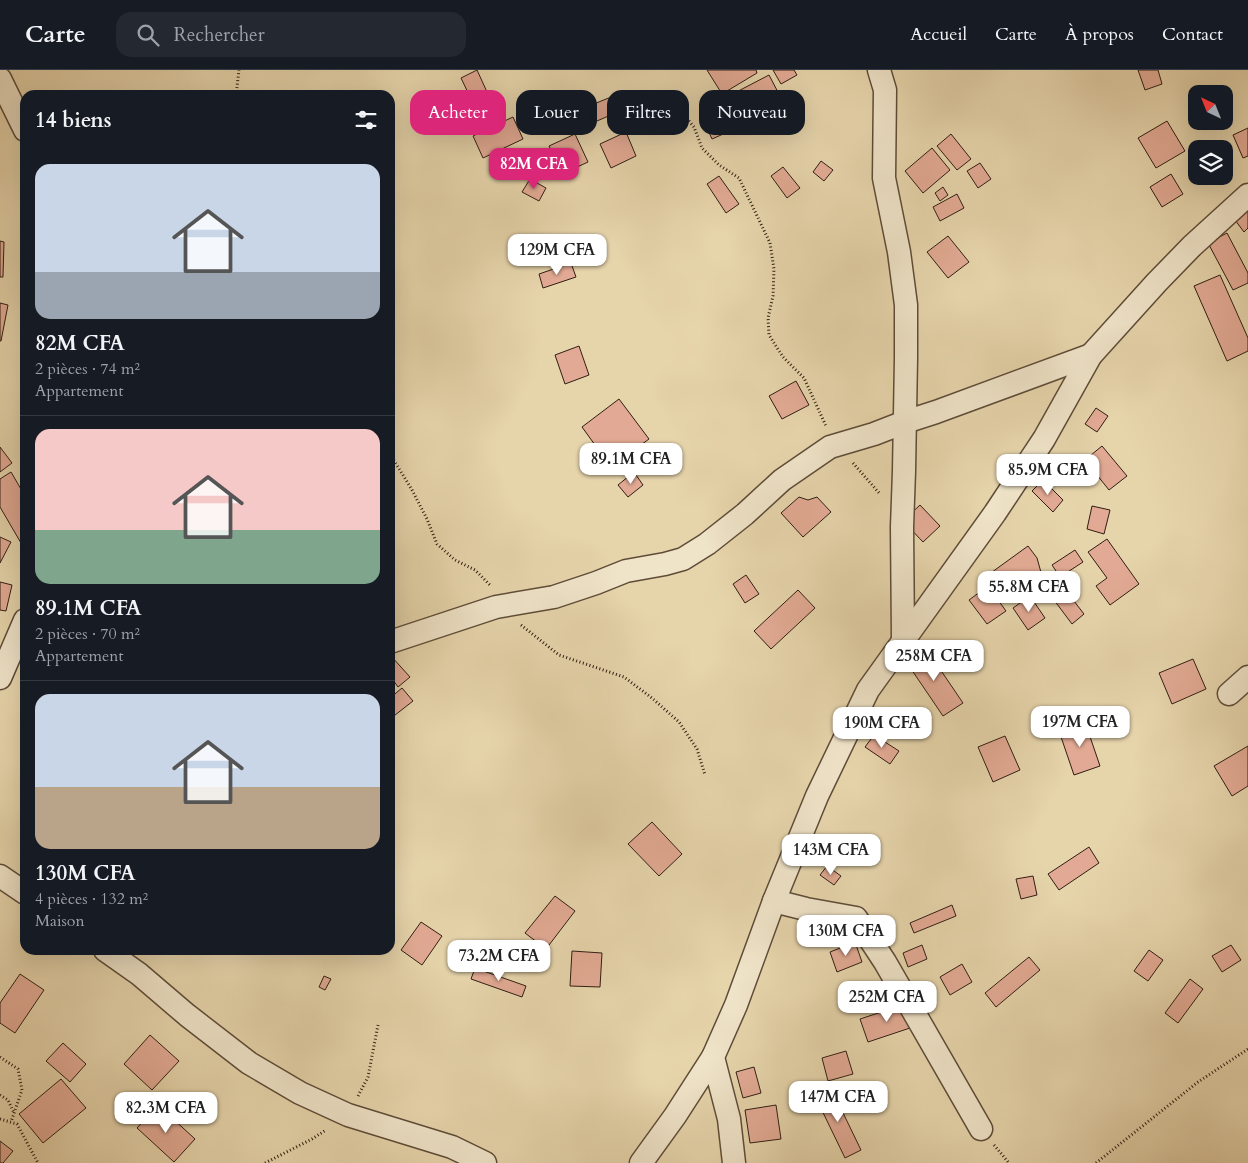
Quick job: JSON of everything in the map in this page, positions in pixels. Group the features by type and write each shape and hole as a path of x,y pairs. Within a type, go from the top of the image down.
{"street":[{"path":"879,70 885,90 884,178 899,252 906,305 902,528 903,640"},
{"path":"0,79 20,120"},
{"path":"641,1163 675,1116 713,1057 736,1005 774,901 817,796 868,690 1001,505 1044,439 1091,356 1192,246 1248,195"},
{"path":"395,640 496,607 554,597 626,571 684,559 707,544 745,514 782,480 830,447 874,434 1091,356"},
{"path":"0,678 20,632"},
{"path":"1229,694 1248,677"},
{"path":"774,901 856,918 885,962 981,1129"},
{"path":"113,955 249,1063 300,1093 348,1115 452,1147 486,1163"},
{"path":"713,1057 729,1119 734,1163"}],"path":[{"path":"237,90 239,70"},
{"path":"689,120 694,126 702,148 720,165 739,178 770,243 774,269 774,296 768,318 769,335 783,357 804,378 826,423 830,447 849,459 868,480 898,516 902,528"},
{"path":"395,462 427,519 437,544 455,560 475,570 490,586 496,607 559,655 624,677 652,698 679,722 697,749 705,776"},
{"path":"265,1163 312,1139 348,1115 368,1077 378,1025"},
{"path":"1096,1163 1198,1082 1248,1049"},
{"path":"0,1057 18,1069 22,1090 11,1122"},
{"path":"0,1095 8,1100 14,1113"},
{"path":"0,1119 17,1124 38,1163"}],"building":[{"path":"477,70 486,90 467,90 461,78"},
{"path":"707,70 756,70 757,73 729,90 720,90"},
{"path":"773,70 794,70 797,75 781,84"},
{"path":"1138,70 1158,70 1162,84 1145,90"},
{"path":"769,75 777,90 740,90"},
{"path":"607,99 607,117 597,121 597,103"},
{"path":"513,117 516,124 516,135 521,135 523,139 483,158 473,136 506,135 506,120"},
{"path":"1167,121 1185,151 1156,168 1138,138"},
{"path":"1248,128 1248,156 1243,158 1233,135"},
{"path":"951,134 971,159 957,170 937,146"},
{"path":"575,135 588,162 562,174 549,146"},
{"path":"620,135 627,135 636,156 611,168 600,144"},
{"path":"710,135 721,135 712,139"},
{"path":"932,148 950,170 923,193 905,171"},
{"path":"821,161 833,170 824,181 813,172"},
{"path":"980,163 991,179 978,188 967,171"},
{"path":"783,167 800,188 787,198 771,176"},
{"path":"1171,174 1183,194 1162,207 1150,187"},
{"path":"719,176 739,204 726,213 707,184"},
{"path":"530,179 546,188 539,201 522,192"},
{"path":"943,187 948,195 940,201 935,193"},
{"path":"957,194 964,208 940,221 933,207"},
{"path":"1248,210 1248,228 1244,232 1235,220"},
{"path":"1227,233 1248,273 1248,283 1233,290 1208,243"},
{"path":"948,236 969,262 948,278 927,252"},
{"path":"0,241 4,242 3,277 0,277"},
{"path":"571,263 576,277 543,288 539,274"},
{"path":"1220,275 1248,338 1248,351 1227,361 1194,286"},
{"path":"0,303 8,305 1,341 0,341"},
{"path":"579,346 589,375 565,384 555,355"},
{"path":"796,381 809,405 782,419 769,396"},
{"path":"619,399 649,439 611,467 582,427"},
{"path":"1096,408 1108,416 1097,432 1085,424"},
{"path":"1102,446 1127,476 1109,490 1085,460"},
{"path":"0,447 12,463 0,472"},
{"path":"11,472 20,487 20,541 0,507 0,479"},
{"path":"634,472 643,485 628,497 618,485"},
{"path":"1043,480 1063,500 1053,512 1032,491"},
{"path":"799,497 808,500 817,497 831,512 803,537 781,513"},
{"path":"920,505 940,526 923,542 903,521"},
{"path":"1092,506 1110,510 1104,534 1087,529"},
{"path":"0,537 11,542 0,563"},
{"path":"1107,539 1139,584 1110,605 1096,586 1107,578 1088,552"},
{"path":"1028,546 1037,558 1042,576 1008,601 988,575"},
{"path":"1075,550 1083,562 1060,577 1052,565"},
{"path":"746,575 759,594 745,603 733,584"},
{"path":"0,582 12,585 6,611 0,610"},
{"path":"1060,583 1084,614 1072,624 1048,592"},
{"path":"988,586 1006,611 987,624 969,600"},
{"path":"798,590 815,608 771,649 754,631"},
{"path":"1030,596 1045,618 1028,630 1013,608"},
{"path":"925,647 963,703 943,716 905,660"},
{"path":"1193,659 1206,689 1172,704 1159,673"},
{"path":"395,660 410,677 398,687 395,683"},
{"path":"402,688 413,701 395,715 395,694"},
{"path":"1085,722 1100,766 1074,775 1059,731"},
{"path":"874,735 899,751 890,764 865,747"},
{"path":"1005,736 1020,770 993,782 978,747"},
{"path":"1248,746 1248,786 1232,796 1214,766"},
{"path":"652,822 682,854 659,876 628,844"},
{"path":"1089,847 1099,863 1059,890 1048,874"},
{"path":"827,866 841,876 834,885 820,875"},
{"path":"1033,876 1037,895 1021,899 1016,879"},
{"path":"555,896 575,911 546,949 525,933"},
{"path":"952,905 956,916 914,933 910,923"},
{"path":"421,922 442,936 422,965 401,950"},
{"path":"855,942 862,962 837,972 830,952"},
{"path":"922,945 927,959 908,967 903,953"},
{"path":"1231,945 1241,960 1222,972 1212,956"},
{"path":"1149,950 1163,960 1148,981 1134,971"},
{"path":"572,951 602,953 600,987 570,986"},
{"path":"1029,957 1040,970 996,1007 985,993"},
{"path":"962,964 972,982 950,995 940,977"},
{"path":"475,968 526,986 522,997 471,979"},
{"path":"20,974 44,990 15,1033 0,1023 0,1003"},
{"path":"324,976 331,979 325,990 319,987"},
{"path":"1190,979 1203,989 1178,1023 1165,1013"},
{"path":"866,983 892,983 892,990 878,991 878,1000 866,1000"},
{"path":"906,1004 913,1027 868,1042 860,1019"},
{"path":"150,1035 179,1061 152,1090 124,1064"},
{"path":"63,1043 86,1064 70,1082 46,1061"},
{"path":"846,1051 853,1074 828,1081 822,1058"},
{"path":"754,1067 761,1093 743,1098 736,1072"},
{"path":"61,1079 86,1108 43,1143 19,1114"},
{"path":"831,1088 861,1150 845,1158 815,1096"},
{"path":"158,1105 195,1139 174,1162 137,1128"},
{"path":"776,1105 781,1139 750,1143 745,1110"},
{"path":"0,1141 13,1151 3,1163 0,1163"}]}
